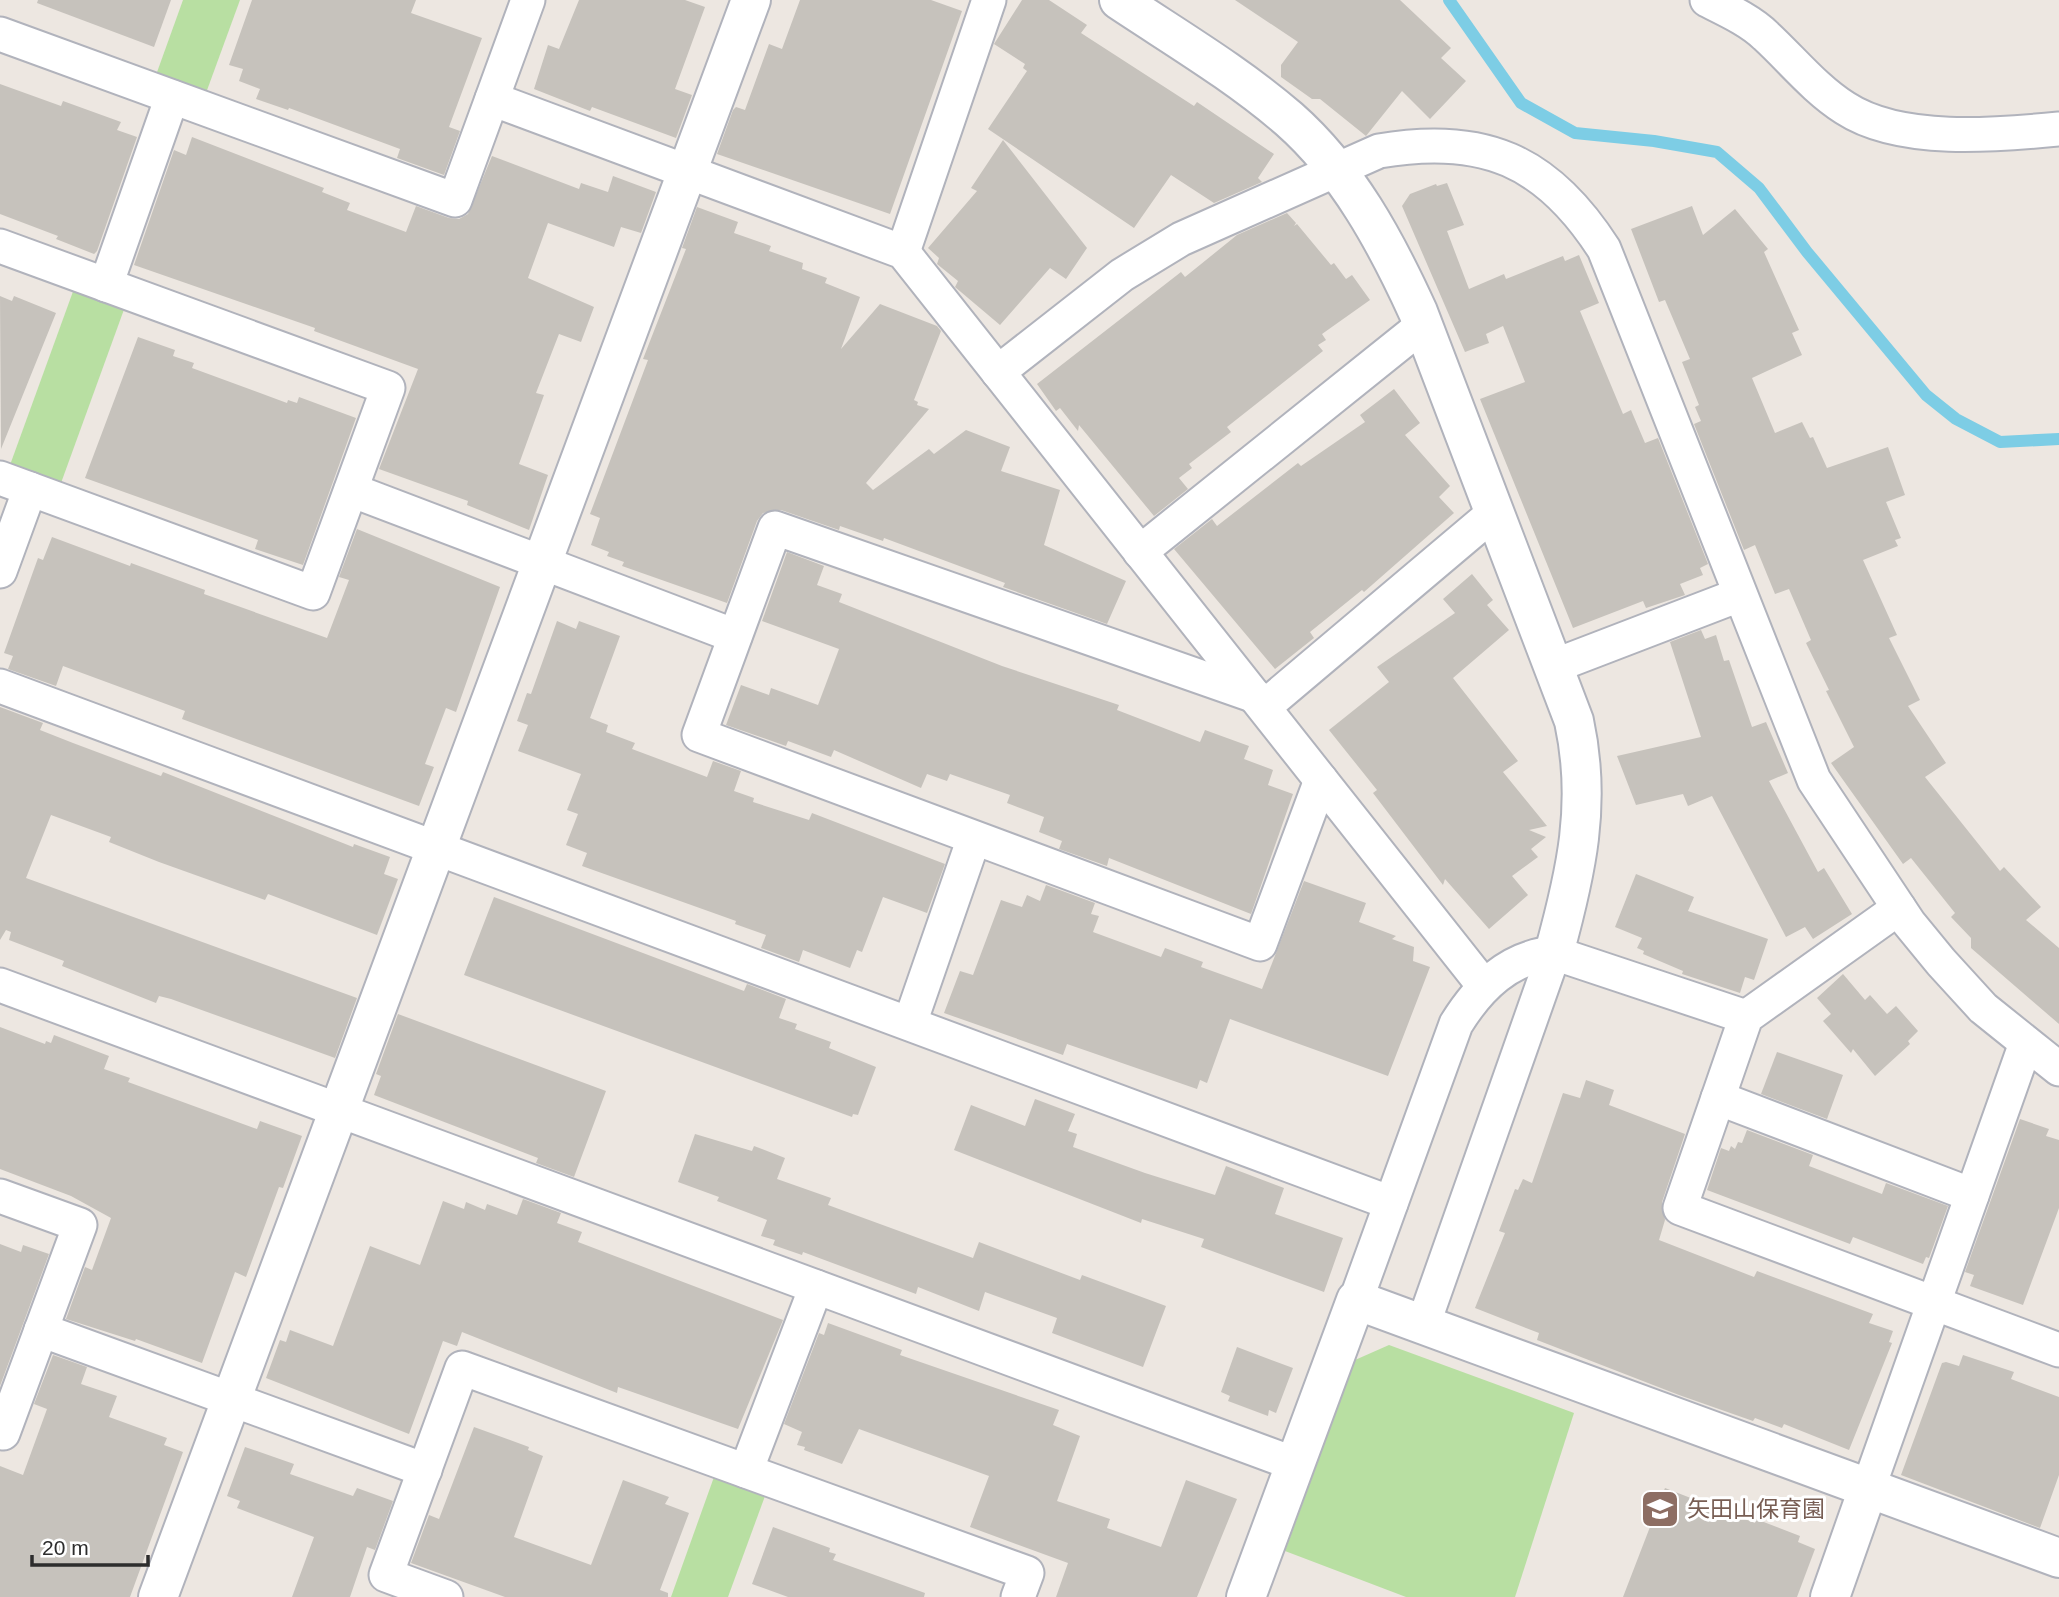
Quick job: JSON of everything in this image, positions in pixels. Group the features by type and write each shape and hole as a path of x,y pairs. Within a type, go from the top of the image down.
{"street":[{"path":"0,34 455,200 528,0"},
{"path":"158,1597 751,0"},
{"path":"903,252 989,0"},
{"path":"1119,0 1240,80 1290,120 1334,169 1389,248 1423,325 1574,721 1583,762 1582,816 1577,860 1554,953 1423,1325"},
{"path":"1707,0 1764,33 1845,108 1880,124 1908,131 1951,133 2059,129"},
{"path":"106,285 172,97"},
{"path":"492,99 903,252 1484,986"},
{"path":"998,372 1122,275 1181,239 1379,151 1412,145 1476,149 1535,171 1582,215 1604,249 1814,780 1899,908 1941,962 1983,1007 2059,1069"},
{"path":"0,246 388,388 313,593 15,484 0,571"},
{"path":"1140,552 1423,325"},
{"path":"351,490 735,636"},
{"path":"1259,701 1495,512"},
{"path":"1259,701 775,527 699,735 1260,944 1321,780"},
{"path":"1554,666 1739,595"},
{"path":"0,686 437,846 1391,1203"},
{"path":"910,1023 974,838"},
{"path":"1899,908 1746,1017 1680,1208 2059,1350"},
{"path":"1245,1597 1456,1024 1475,994 1502,971 1532,955 1554,953 1746,1017"},
{"path":"0,985 1295,1464"},
{"path":"1830,1597 2026,1043"},
{"path":"1718,1098 1972,1195"},
{"path":"0,1195 80,1225 3,1433 0,1432"},
{"path":"746,1471 816,1287"},
{"path":"1356,1300 2059,1558"},
{"path":"41,1331 425,1470"},
{"path":"446,1597 386,1576 463,1368 1027,1573 1018,1597"}],"green space":[{"path":"183,0 240,0 206,93 156,75"},
{"path":"75,286 126,304 61,483 10,465"},
{"path":"1389,1345 1574,1413 1515,1597 1406,1597 1285,1551 1355,1360"},
{"path":"714,1477 765,1496 728,1597 671,1597"}],"building":[{"path":"38,0 171,0 154,47 37,3"},
{"path":"252,0 416,0 411,13 482,38 449,127 460,131 444,175 397,158 400,149 289,108 288,110 256,99 260,89 239,81 243,69 229,65"},
{"path":"579,0 685,0 705,7 675,89 692,95 676,138 592,107 590,111 534,89 548,45 559,49"},
{"path":"800,0 931,0 962,11 890,214 717,154 733,110 736,107 745,110 769,44 782,49"},
{"path":"1022,0 1049,0 1087,25 1081,33 1194,106 1197,102 1274,154 1258,178 1262,182 1214,203 1171,175 1134,228 988,129 1027,71 1023,68 1025,64 994,44"},
{"path":"1235,0 1400,0 1451,48 1441,58 1466,81 1430,119 1402,91 1366,136 1320,99 1312,99 1281,77 1281,65 1298,42"},
{"path":"0,84 61,106 63,101 121,122 117,130 137,137 94,254 56,239 58,236 0,214"},
{"path":"192,137 324,188 322,192 350,203 347,210 406,232 416,206 449,218 459,219 468,214 492,156 579,189 581,183 608,192 613,176 656,192 641,233 621,227 614,247 548,223 528,278 594,307 581,342 559,334 536,393 544,395 519,464 548,475 529,530 467,505 468,501 379,469 418,369 314,331 315,328 134,265 174,150 186,155"},
{"path":"1003,140 1087,248 1066,279 1050,268 1000,325 955,287 958,281 937,264 939,258 928,248 977,191 971,188"},
{"path":"1447,183 1464,225 1447,231 1469,289 1504,274 1506,279 1563,256 1565,261 1579,255 1599,303 1580,311 1623,414 1631,410 1645,443 1658,438 1708,564 1700,568 1703,575 1680,584 1685,595 1646,608 1643,601 1573,628 1480,399 1525,382 1503,326 1486,334 1489,343 1465,352 1402,206 1410,194 1436,184"},
{"path":"1692,206 1703,235 1735,209 1768,249 1764,252 1799,330 1792,333 1802,355 1752,378 1775,433 1802,422 1810,438 1813,437 1827,468 1888,447 1905,495 1886,502 1901,538 1895,540 1898,546 1863,560 1897,635 1889,638 1920,700 1908,706 1946,763 1925,777 2000,871 2004,867 2041,907 2026,920 2059,948 2059,1024 1971,948 1971,938 1951,917 1955,913 1911,858 1903,864 1831,763 1854,747 1806,643 1811,640 1789,589 1775,594 1755,545 1744,550 1694,424 1701,421 1695,407 1699,405 1682,362 1690,359 1665,300 1659,302 1631,229"},
{"path":"697,207 738,222 734,233 771,246 769,251 803,263 802,269 827,278 825,283 860,297 841,349 880,304 937,326 941,331 914,400 918,402 917,405 929,409 866,483 873,490 929,449 934,454 966,430 1010,447 1001,471 1060,490 1044,545 1126,581 1107,624 1003,587 1005,583 884,538 883,541 840,526 839,530 781,510 763,513 757,521 727,603 622,566 624,562 607,556 609,552 591,545 600,518 590,514 648,360 643,359 686,249 682,248"},
{"path":"1287,213 1296,223 1294,226 1297,224 1331,265 1334,263 1346,279 1352,275 1370,300 1322,334 1326,340 1318,345 1323,351 1227,427 1231,432 1189,464 1192,468 1179,478 1188,489 1154,516 1079,425 1078,431 1060,408 1056,411 1037,384 1181,272 1185,277 1237,235"},
{"path":"0,296 12,301 14,296 56,313 1,449"},
{"path":"138,337 175,350 173,356 194,363 192,368 287,403 288,400 297,403 299,397 356,418 303,565 255,549 258,540 85,478"},
{"path":"1394,389 1420,423 1405,435 1450,486 1439,497 1454,513 1364,592 1362,590 1310,632 1314,638 1275,669 1174,549 1212,519 1217,526 1298,463 1301,466 1365,422 1360,415"},
{"path":"357,529 500,587 456,712 446,708 425,764 434,767 419,806 182,719 185,711 63,666 56,686 8,669 13,656 4,653 38,558 43,560 52,537 205,590 204,594 327,638 349,580 339,577"},
{"path":"787,552 824,566 817,585 842,594 839,602 1002,666 1119,705 1117,710 1200,742 1205,730 1249,746 1244,759 1273,770 1268,785 1293,794 1251,914 1109,858 1107,866 1059,849 1062,841 1039,832 1044,817 1007,803 1010,795 950,774 947,781 927,774 921,788 834,750 831,757 788,741 786,746 726,725 741,685 769,695 771,688 818,705 839,649 762,621"},
{"path":"1472,574 1493,600 1487,605 1509,630 1453,678 1518,761 1503,772 1547,826 1529,830 1546,837 1531,849 1538,857 1512,876 1528,895 1489,929 1445,879 1443,885 1373,793 1377,790 1329,730 1389,682 1377,667 1455,613 1443,599"},
{"path":"557,621 576,629 579,621 620,636 590,718 608,725 606,732 635,743 632,749 707,777 713,761 741,771 734,791 754,798 753,802 809,820 812,813 945,864 927,913 883,897 862,952 857,950 850,968 803,950 799,962 761,948 766,935 735,924 736,921 582,866 587,853 566,845 578,814 567,810 581,774 518,751 528,725 517,721 527,693 531,694"},
{"path":"1701,630 1705,639 1716,635 1724,661 1729,660 1752,727 1766,722 1788,773 1769,781 1818,872 1824,868 1852,914 1813,939 1805,927 1786,937 1712,796 1688,806 1683,794 1636,805 1617,756 1701,737 1670,642"},
{"path":"0,707 43,723 40,730 73,743 161,776 163,772 353,847 354,844 390,857 384,874 398,879 377,935 268,894 265,900 159,862 109,842 111,837 51,815 26,878 357,998 335,1058 171,999 159,996 156,1003 62,966 64,961 9,940 11,932 6,930 0,940"},
{"path":"1636,874 1694,897 1688,911 1768,939 1754,980 1745,977 1740,993 1682,974 1683,971 1643,954 1644,951 1637,948 1642,938 1615,927"},
{"path":"1304,881 1366,903 1359,922 1396,936 1392,939 1414,947 1413,961 1430,967 1388,1076 1230,1019 1207,1083 1200,1080 1197,1089 1067,1044 1063,1055 944,1013 960,971 973,975 1001,900 1022,907 1027,895 1040,901 1046,885 1095,903 1091,914 1099,916 1093,932 1161,957 1165,948 1203,962 1201,967 1262,989"},
{"path":"494,897 744,991 747,984 786,999 779,1018 797,1024 795,1029 831,1042 829,1048 876,1067 858,1115 853,1114 852,1117 464,975"},
{"path":"1843,974 1865,1000 1870,995 1887,1014 1896,1006 1918,1031 1908,1041 1910,1044 1875,1076 1853,1049 1851,1053 1823,1021 1831,1014 1817,998"},
{"path":"398,1014 606,1091 574,1177 536,1163 538,1158 374,1095 381,1076 376,1074"},
{"path":"0,1027 45,1044 46,1041 51,1043 54,1035 109,1056 104,1069 130,1078 128,1082 257,1129 260,1121 302,1136 283,1188 279,1187 246,1277 235,1272 202,1363 136,1339 135,1341 66,1319 85,1267 92,1270 111,1218 71,1196 0,1169"},
{"path":"1777,1052 1843,1075 1827,1119 1761,1094"},
{"path":"1586,1080 1614,1090 1609,1105 1685,1134 1662,1202 1665,1220 1659,1240 1754,1277 1757,1271 1873,1314 1869,1323 1893,1331 1889,1342 1892,1343 1849,1450 1784,1424 1782,1428 1755,1418 1753,1421 1679,1395 1537,1340 1539,1333 1475,1308 1505,1233 1499,1231 1515,1189 1518,1190 1523,1179 1532,1183 1563,1093 1580,1098"},
{"path":"1035,1099 1075,1114 1068,1131 1077,1134 1073,1147 1145,1173 1215,1195 1226,1166 1284,1188 1275,1214 1343,1238 1324,1292 1201,1247 1204,1239 1142,1219 1141,1223 954,1150 971,1105 1025,1126"},
{"path":"2020,1119 2049,1129 2046,1136 2059,1140 2059,1208 2023,1305 1970,1286 1974,1275 1965,1272"},
{"path":"1747,1130 1813,1155 1809,1166 1882,1194 1886,1183 1948,1206 1929,1258 1926,1257 1923,1264 1853,1237 1850,1244 1707,1190 1721,1148 1729,1151 1731,1146 1735,1149 1738,1142 1742,1143"},
{"path":"695,1134 752,1151 754,1146 785,1158 777,1179 831,1198 828,1205 973,1258 979,1242 1080,1280 1082,1275 1166,1306 1143,1367 1052,1333 1057,1318 985,1292 979,1311 918,1287 916,1294 803,1252 802,1255 773,1245 775,1240 761,1236 767,1220 717,1201 719,1197 678,1182"},
{"path":"523,1199 561,1213 557,1223 582,1232 578,1242 783,1320 738,1429 618,1387 617,1393 462,1332 457,1346 443,1341 409,1434 266,1378 280,1340 286,1342 290,1330 333,1346 370,1246 420,1265 443,1201 464,1209 466,1202 485,1210 487,1204 517,1215"},
{"path":"0,1244 21,1252 23,1245 49,1254 0,1386"},
{"path":"828,1323 902,1350 900,1355 1059,1410 1053,1425 1080,1436 1057,1501 1110,1519 1107,1528 1161,1547 1186,1480 1237,1499 1197,1597 1056,1597 1068,1563 970,1527 989,1476 859,1429 842,1464 797,1445 802,1432 784,1424 819,1333 824,1335"},
{"path":"1237,1347 1293,1368 1276,1413 1269,1410 1268,1416 1228,1401 1230,1396 1221,1392"},
{"path":"53,1355 87,1367 81,1384 117,1396 109,1417 167,1438 164,1445 183,1452 130,1597 0,1597 0,1466 23,1475 47,1409 34,1404"},
{"path":"1963,1355 2014,1372 2011,1379 2059,1397 2059,1475 2040,1528 1901,1475 1942,1363 1959,1366"},
{"path":"474,1427 529,1447 528,1450 543,1456 514,1537 591,1565 623,1480 669,1497 665,1504 689,1513 660,1590 668,1593 668,1597 505,1597 411,1563 429,1515 439,1519"},
{"path":"245,1447 294,1464 290,1474 353,1496 357,1488 393,1501 375,1550 367,1547 350,1597 292,1597 314,1537 237,1508 240,1501 227,1496"},
{"path":"1665,1488 1755,1523 1756,1519 1800,1536 1798,1542 1815,1549 1797,1597 1623,1597"},
{"path":"773,1527 830,1548 829,1552 836,1554 833,1560 925,1593 924,1597 788,1597 752,1584"}],"waterway":[{"path":"1449,0 1521,103 1575,133 1654,141 1717,152 1759,188 1807,252 1926,395 1956,419 2000,442 2059,439"}],"place":[{"name":"矢田山保育園","path":"1660,1509"}]}
